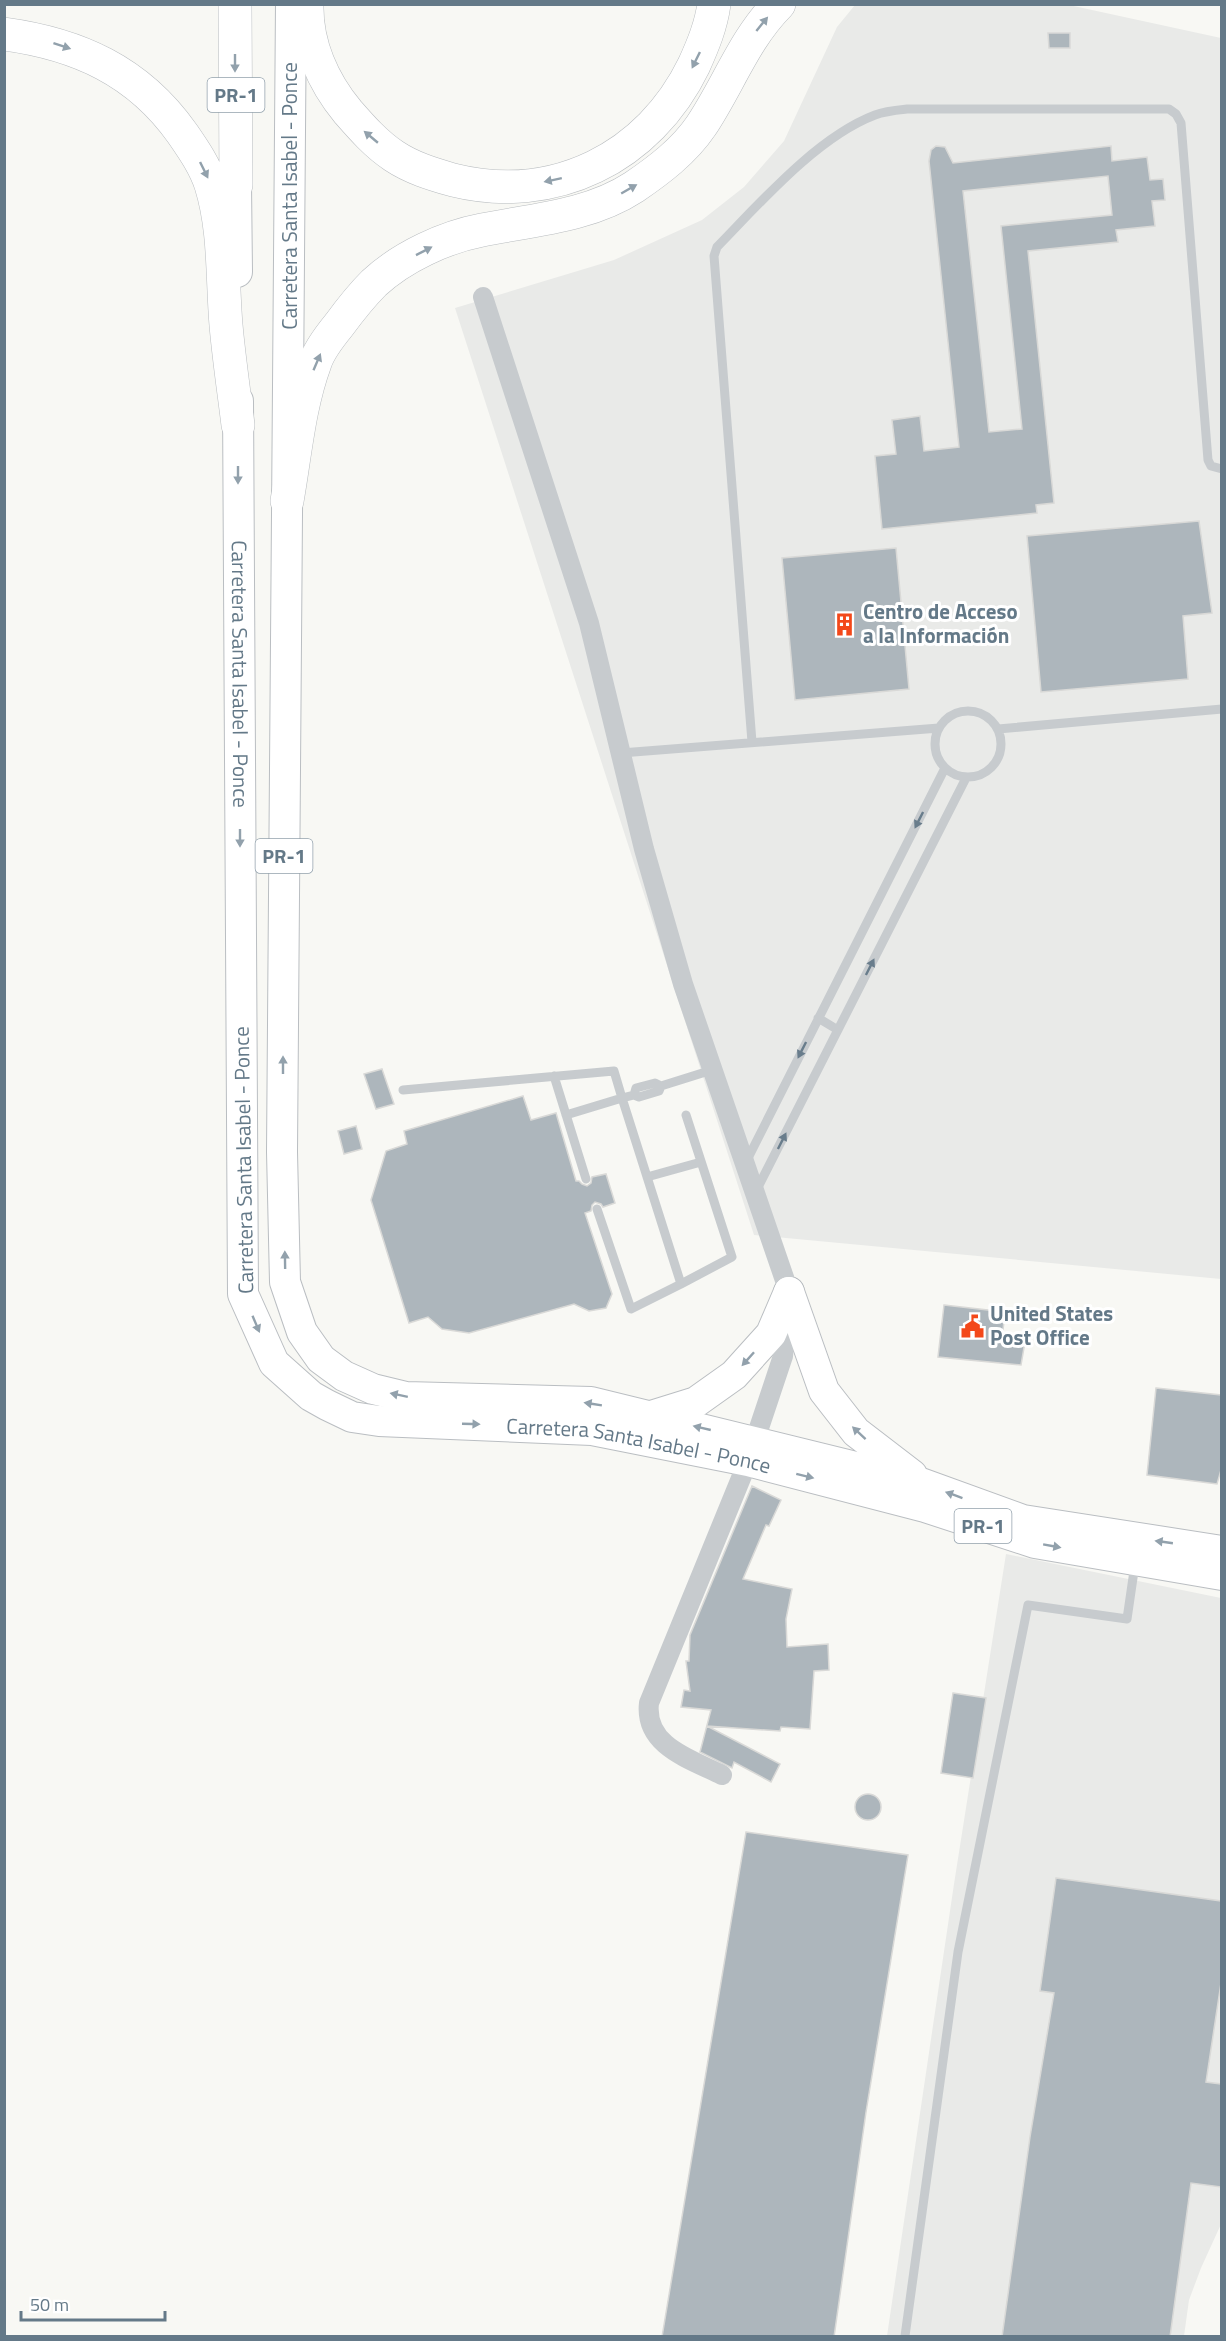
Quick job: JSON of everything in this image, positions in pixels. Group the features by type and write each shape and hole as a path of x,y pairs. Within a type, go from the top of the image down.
{"highway":[{"name":"Carretera Santa Isabel - Ponce","path":"235,4 236,185"},
{"path":"307,4 306,20 314,53 335,97 363,131 394,156 428,173 481,187 517,188 591,169 625,149 658,121 684,84 704,43 714,4"},
{"path":"287,501 304,401 315,362 332,333 375,282 398,265 457,236 572,213 604,202 633,188 674,157 700,128 726,86 750,39 778,4"},
{"path":"4,34 60,44 104,62 137,84 168,113 193,148 210,183 220,223 226,326 238,425"}],"main road":[{"name":"Carretera Santa Isabel - Ponce","path":"291,4 282,1152 285,1281 302,1332 321,1359 344,1376 373,1389 406,1397 591,1402 650,1416 1035,1543 1221,1575"},
{"name":"Carretera Santa Isabel - Ponce","path":"236,185 243,1294 274,1363 311,1396 352,1417 379,1421 592,1430 751,1451 921,1483 1023,1520 1221,1551"},
{"path":"650,1416 696,1402 734,1375 771,1334 789,1292"},
{"path":"789,1292 824,1391 856,1432 921,1483"}],"street":[{"path":"483,297 589,623 644,849 680,973 789,1292 783,1356 751,1451 650,1697 648,1708 652,1728 664,1745 722,1775"}],"lane":[{"path":"752,742 714,256 717,247 773,189 820,148 852,126 877,114 907,109 1169,109 1176,114 1181,123 1208,460 1211,466 1221,469"},
{"path":"998,729 1221,709"},
{"path":"956,712 980,713 990,719 998,729 1001,741 1000,753 993,767 981,776 966,778 952,774 941,764 935,751 935,739 946,718 956,712"},
{"path":"621,753 939,728"},
{"path":"745,1164 945,768"},
{"path":"755,1193 966,778"},
{"path":"818,1018 838,1030"},
{"path":"566,1115 634,1095 636,1088 654,1083 661,1086 712,1070"},
{"path":"403,1090 614,1071 681,1284"},
{"path":"554,1077 586,1179"},
{"path":"597,1209 631,1309 732,1257 686,1115"},
{"path":"647,1177 701,1162"},
{"path":"905,2337 958,1952 1028,1605 1126,1619 1136,1561"}],"shaded area":[{"path":"855,5 1069,5 1221,38 1221,1279 754,1235 455,308 614,260 702,220 744,187 784,141 837,27"},
{"path":"1006,1554 1221,1598 1222,2222 1189,2300 1184,2336 887,2336"}],"building":[{"path":"1048,33 1070,33 1070,48 1049,48"},
{"path":"936,146 945,147 953,163 1111,146 1112,161 1147,157 1150,180 1163,179 1165,200 1152,201 1155,226 1116,230 1118,242 1028,251 1054,503 1036,505 1037,513 882,529 875,456 896,454 892,420 920,416 924,451 959,447 929,161 931,150","holes":["1108,176 1112,215 1001,226 1022,429 989,432 963,191"]},
{"path":"1199,521 1212,613 1183,616 1188,679 1041,692 1027,536"},
{"name":"Centro de Acceso a la Información","path":"896,548 909,689 795,700 782,558"},
{"path":"382,1069 394,1104 376,1109 364,1074"},
{"path":"523,1096 531,1120 556,1113 576,1181 587,1186 591,1183 592,1177 606,1174 615,1203 603,1207 595,1202 591,1211 585,1213 612,1294 606,1308 589,1311 574,1304 469,1333 442,1329 428,1317 409,1323 371,1200 386,1151 407,1144 404,1131"},
{"path":"356,1126 362,1149 344,1154 338,1131"},
{"name":"United States Post Office","path":"944,1305 1005,1312 1002,1339 1025,1342 1021,1365 938,1357"},
{"path":"1156,1388 1221,1395 1221,1470 1217,1484 1147,1475"},
{"path":"752,1486 781,1500 769,1526 766,1525 743,1579 792,1589 786,1619 787,1647 828,1644 829,1670 814,1671 810,1729 781,1727 780,1731 707,1726 780,1764 771,1782 734,1762 732,1768 700,1752 711,1710 681,1707 684,1690 690,1691 686,1661 689,1661 690,1635"},
{"path":"953,1693 986,1698 973,1778 941,1773"},
{"path":"868,1794 877,1798 881,1807 877,1816 868,1820 859,1816 855,1807 859,1798"},
{"path":"746,1832 908,1855 866,2112 834,2337 662,2337"},
{"path":"1056,1878 1221,1901 1221,1983 1206,2082 1221,2084 1221,2187 1191,2183 1170,2337 1002,2337 1030,2137 1054,1993 1040,1991"}],"place":[{"name":"Centro de Acceso a la Información","path":"845,624"},
{"name":"United States Post Office","path":"972,1326"}]}
